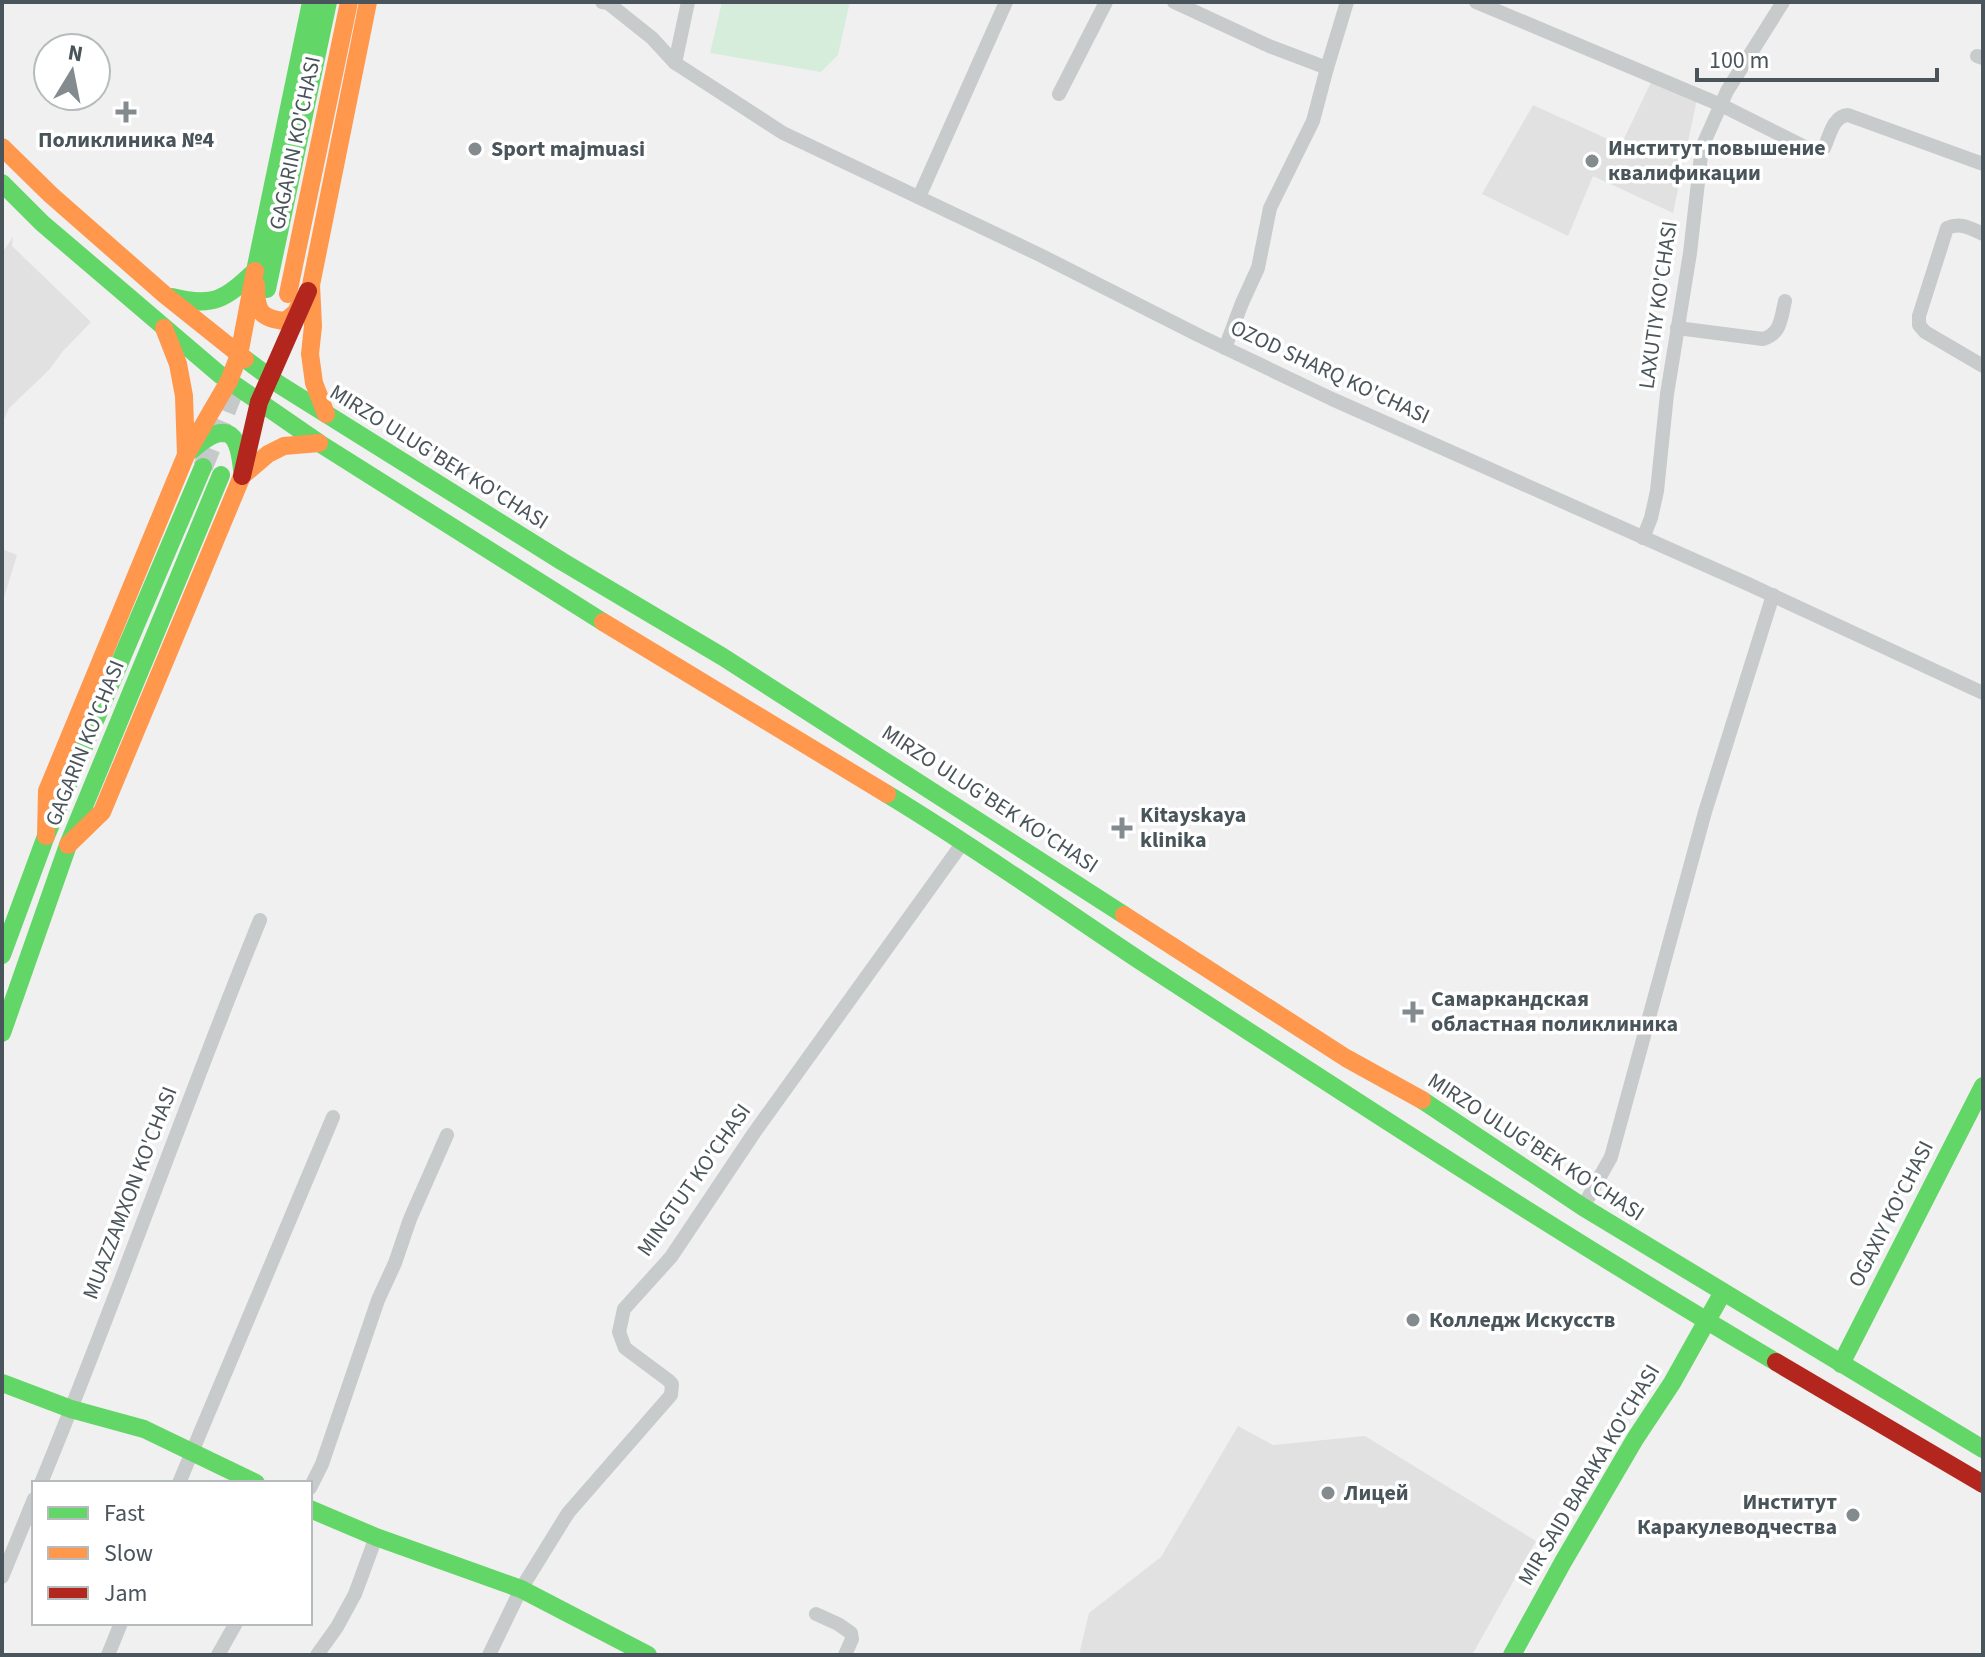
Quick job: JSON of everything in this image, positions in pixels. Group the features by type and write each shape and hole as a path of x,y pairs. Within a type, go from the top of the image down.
{"main road":[{"path":"46,836 47,791 186,455 229,381 239,355 311,2"},
{"name":"GAGARIN KO'CHASI","path":"267,289 328,2"},
{"name":"GAGARIN KO'CHASI","path":"288,294 349,2"},
{"path":"68,845 102,812 242,476 259,402 311,285 368,2"},
{"name":"MIRZO ULUG'BEK KO'CHASI","path":"2,147 51,195 165,295 270,379 563,562 723,657 1346,1058 1436,1108 1583,1207 1983,1449"},
{"path":"2,183 42,223 229,381 319,443 546,588 964,841 1112,942 1411,1137 1708,1321 1983,1484"},
{"path":"255,271 256,304 271,321 286,321 296,312 311,285"},
{"path":"165,295 195,304 211,302 227,295 255,271"},
{"path":"311,285 313,326 310,354 314,383 326,414"},
{"path":"163,326 178,364 184,396 186,455"},
{"path":"186,455 209,435 227,433 239,447 242,476"},
{"path":"242,476 268,454 284,446 319,443"},
{"name":"GAGARIN KO'CHASI","path":"2,955 46,836 203,467"},
{"name":"GAGARIN KO'CHASI","path":"2,1033 68,845 221,475"},
{"name":"OGAXIY KO'CHASI","path":"1841,1364 1983,1086"},
{"name":"MIR SAID BARAKA KO'CHASI","path":"1512,1655 1563,1562 1635,1439 1672,1383 1723,1292"},
{"path":"2,1383 71,1409 144,1429 252,1481"},
{"path":"312,1510 376,1537 521,1589 648,1655"}],"street":[{"name":"OZOD SHARQ KO'CHASI","path":"602,2 608,3 652,38 675,63 783,133 1332,399 1773,595 1983,693"},
{"path":"675,63 688,2"},
{"path":"919,197 1006,2"},
{"path":"1059,94 1106,2"},
{"path":"1174,2 1269,46 1327,68"},
{"path":"1225,348 1258,268 1270,208 1313,121 1347,2"},
{"path":"1476,2 1721,105 1813,151 1824,148 1837,120 1842,115 1848,115 1983,164"},
{"name":"LAXUTIY KO'CHASI","path":"1643,538 1657,491 1667,394 1690,253 1702,147 1727,91 1783,2"},
{"path":"1983,234 1967,226 1947,228 1919,316 1919,325 1925,332 1983,366"},
{"path":"1677,328 1763,339 1778,330 1785,301"},
{"path":"1583,1207 1611,1157 1705,812 1773,595"},
{"name":"MINGTUT KO'CHASI","path":"489,1655 521,1589 568,1513 671,1395 672,1384 625,1348 619,1332 624,1309 671,1257 754,1133 964,841"},
{"name":"MUAZZAMXON KO'CHASI","path":"42,1481 260,920"},
{"path":"180,1481 333,1117"},
{"path":"312,1484 322,1464 378,1300 447,1135"},
{"path":"2,1577 32,1504"},
{"path":"317,1655 355,1594 376,1537"},
{"path":"816,1614 851,1633 852,1639 845,1655"},
{"path":"108,1655 120,1625"},
{"path":"218,1655 235,1625"}],"shaded area":[{"name":"Институт повышение квалификации","path":"1653,78 1697,99 1673,213 1593,176 1568,236 1482,194 1533,105 1621,145"},
{"path":"13,237 12,246 91,322 49,370 9,408 2,424 2,253"},
{"path":"2,549 17,555 2,604"},
{"name":"Лицей","path":"1238,1426 1273,1445 1365,1436 1536,1541 1472,1655 1079,1655 1089,1613 1161,1557"}],"green space":[{"path":"722,2 850,2 838,55 821,72 710,53"}],"tunnel":[{"path":"203,467 235,388"}],"traffic: fast":[{"path":"172,297 198,302 218,299 255,271 311,2"},
{"path":"267,289 328,2"},
{"path":"2,183 42,223 219,374 319,443 603,622"},
{"path":"245,359 280,385 563,562 723,657 1124,915"},
{"path":"192,450 213,435 228,434 237,446 242,470"},
{"path":"2,955 46,836 203,467"},
{"path":"2,1033 68,845 221,475"},
{"path":"887,794 1459,1167 1776,1362"},
{"path":"1841,1364 1983,1086"},
{"path":"1422,1100 1583,1207 1983,1449"},
{"path":"1512,1655 1563,1562 1635,1439 1672,1383 1723,1292"},
{"path":"2,1383 71,1409 144,1429 252,1481"},
{"path":"312,1510 376,1537 521,1589 648,1655"}],"traffic: slow":[{"path":"288,294 349,2"},
{"path":"326,414 314,383 310,354 313,326 311,285 368,2"},
{"path":"2,147 51,195 165,295 245,359"},
{"path":"187,453 229,381 239,355 255,271"},
{"path":"256,285 258,307 270,318 286,321 300,304"},
{"path":"46,836 47,791 186,455 184,396 178,364 164,328"},
{"path":"68,845 102,812 242,476 268,454 284,446 319,443"},
{"path":"603,622 887,794"},
{"path":"1124,915 1346,1058 1422,1100"}],"traffic: jam":[{"path":"242,476 259,402 308,291"},
{"path":"1776,1362 1983,1484"}],"place":[{"name":"Поликлиника №4","path":"126,112"},
{"name":"Sport majmuasi","path":"475,149"},
{"name":"Институт повышение квалификации","path":"1592,161"},
{"name":"Kitayskaya klinika","path":"1122,828"},
{"name":"Самаркандская областная поликлиника","path":"1413,1012"},
{"name":"Колледж Искусств","path":"1413,1320"},
{"name":"Лицей","path":"1328,1493"},
{"name":"Институт Каракулеводчества","path":"1853,1515"}]}
